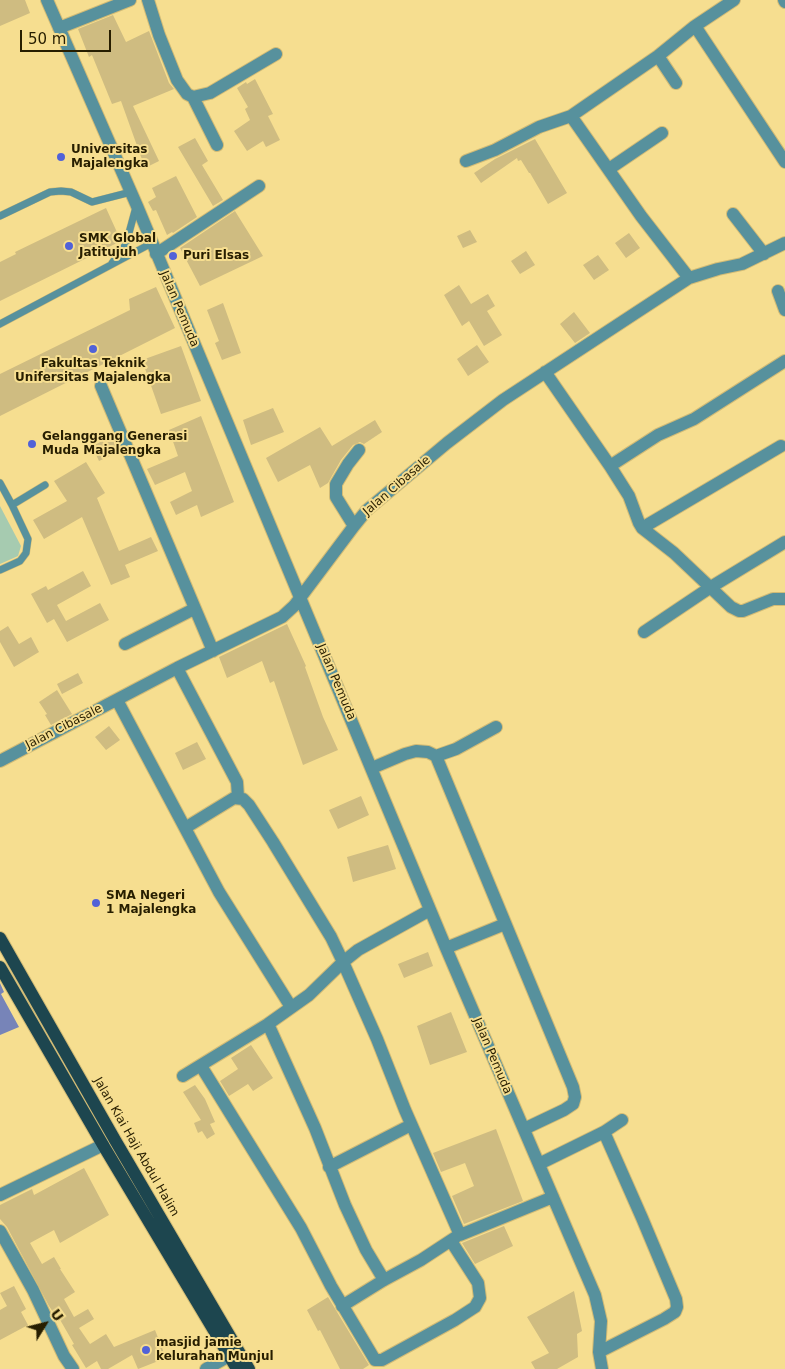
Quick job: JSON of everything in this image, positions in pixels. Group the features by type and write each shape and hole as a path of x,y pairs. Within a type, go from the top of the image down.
{"main road":[{"name":"Jalan Kiai Haji Abdul Halim","path":"0,938 114,1140 249,1369"},
{"path":"0,967 103,1145 237,1369"}],"street":[{"name":"Jalan Pemuda","path":"47,0 137,206 430,910 595,1295 601,1321 599,1352 602,1369"},
{"path":"58,28 130,0"},
{"path":"148,0 159,35 177,80 192,98 217,145"},
{"path":"466,161 495,150 539,127 571,116 658,56 695,26 733,0"},
{"path":"695,26 785,162"},
{"path":"192,98 210,93 276,54"},
{"path":"658,56 676,82"},
{"path":"571,116 641,216 689,278"},
{"path":"609,169 662,133"},
{"path":"154,248 259,186"},
{"path":"733,214 764,254"},
{"name":"Jalan Cibasale","path":"0,760 177,668 282,617 294,606 354,526 373,505 503,400 689,278 742,264 785,243"},
{"path":"778,291 785,310"},
{"path":"610,466 658,435 694,419 785,361"},
{"path":"545,372 629,496 642,528 674,553 726,603 738,611 773,599 785,599"},
{"path":"101,386 213,651"},
{"path":"642,528 781,446"},
{"path":"354,526 336,497 336,484 359,450"},
{"path":"644,632 711,587 785,542"},
{"path":"125,644 194,608"},
{"path":"177,668 237,782 238,797"},
{"path":"117,700 219,892 291,1007"},
{"path":"436,756 456,749 496,728"},
{"path":"372,768 416,751 428,752 436,756 573,1087 575,1097 572,1104 564,1110 524,1129"},
{"path":"185,828 234,798 243,799 249,805 331,937 411,1125 455,1238 466,1263 478,1283 480,1298 475,1307 466,1314 398,1352 378,1361 373,1358 342,1306 300,1228 201,1066"},
{"path":"183,1076 268,1024 308,995 358,950 430,910"},
{"path":"446,948 505,924"},
{"path":"268,1024 315,1128 329,1167 363,1242 384,1280"},
{"path":"539,1164 604,1132 622,1120"},
{"path":"329,1167 411,1125"},
{"path":"599,1352 664,1319 675,1312 677,1307 676,1299 604,1132"},
{"path":"0,1195 103,1145"},
{"path":"342,1306 455,1238 553,1197"},
{"path":"0,1231 33,1290 70,1368"},
{"path":"206,1369 229,1356"}],"lane":[{"path":"0,216 50,192 71,192 92,202 131,192"},
{"path":"112,264 126,244 137,206"},
{"path":"0,324 112,264 154,248"},
{"path":"0,484 28,538 26,553 20,561 0,570"},
{"path":"12,505 44,485"}],"green space":[{"path":"0,506 21,546 18,556 0,564"}],"water":[{"path":"0,983 4,992 1,994 19,1027 0,1035"}],"building":[{"path":"0,0 25,0 30,13 0,26"},
{"path":"113,15 126,42 149,31 169,83 174,89 133,106 159,161 145,168 121,101 112,104 92,55 89,57 78,29"},
{"path":"255,79 273,114 268,116 280,140 266,147 263,141 247,151 234,131 250,120 245,109 248,107 237,88"},
{"path":"195,138 208,161 202,165 223,200 213,206 178,147"},
{"path":"535,139 567,193 548,204 530,173 521,160 518,161 517,158 481,183 474,173 495,159"},
{"path":"176,176 197,217 167,235 156,210 153,211 148,202 156,197 152,188"},
{"name":"SMK Global Jatitujuh","path":"106,208 121,241 0,301 0,262 16,254 15,252"},
{"path":"235,211 263,256 200,286 180,248"},
{"path":"470,230 477,242 463,248 457,236"},
{"path":"629,233 640,248 626,258 615,243"},
{"path":"526,251 535,265 520,274 511,261"},
{"path":"598,255 609,270 594,280 583,265"},
{"path":"459,285 471,304 488,294 495,306 487,311 502,335 484,346 469,321 462,326 444,295"},
{"name":"Fakultas Teknik Unifersitas Majalengka","path":"156,287 175,328 0,416 0,374 130,310 129,299"},
{"path":"223,303 241,353 222,360 215,343 219,341 207,310"},
{"path":"574,312 590,333 575,343 560,324"},
{"path":"477,345 489,362 468,376 457,359"},
{"path":"181,346 201,401 161,414 142,360"},
{"path":"273,408 284,432 251,445 243,420"},
{"path":"201,416 234,502 201,517 197,505 176,515 170,502 192,491 185,472 155,485 147,469 178,456 169,430"},
{"path":"375,420 382,432 364,444 360,442 353,445 341,460 328,483 320,488 310,465 278,482 266,458 320,427 332,446"},
{"path":"113,436 120,451 99,461 92,446"},
{"path":"86,462 105,493 97,498 119,551 151,537 158,551 125,565 130,577 111,585 82,517 44,539 33,520 67,501 54,481"},
{"path":"83,571 91,586 57,605 66,621 100,603 109,620 67,642 54,619 47,623 31,594 46,586 48,590"},
{"path":"287,624 306,666 323,717 338,750 303,765 274,681 270,683 262,661 227,678 219,657"},
{"path":"8,626 19,644 31,637 39,652 14,667 0,642 0,631"},
{"path":"78,673 83,683 62,694 57,684"},
{"path":"57,690 72,714 51,725 45,715 47,714 39,702"},
{"path":"109,726 120,740 106,750 95,737"},
{"path":"197,742 206,759 183,770 175,753"},
{"path":"361,796 369,815 338,829 329,810"},
{"path":"388,845 396,869 353,882 347,857"},
{"path":"428,952 433,966 404,978 398,964"},
{"path":"451,1012 467,1052 430,1065 417,1026"},
{"path":"251,1045 273,1078 253,1091 248,1084 229,1096 220,1081 238,1069 231,1058"},
{"path":"195,1085 205,1099 215,1122 210,1124 215,1134 207,1139 202,1131 198,1133 194,1123 201,1120 183,1092"},
{"path":"496,1129 523,1201 464,1224 452,1196 474,1186 465,1163 441,1172 433,1153"},
{"path":"84,1168 109,1215 60,1243 54,1230 30,1243 42,1264 54,1257 75,1292 64,1299 74,1317 88,1309 94,1319 79,1328 90,1344 106,1334 114,1347 155,1330 166,1358 138,1369 132,1355 108,1369 101,1369 97,1361 86,1368 55,1311 53,1312 49,1306 7,1227 0,1219 0,1205 32,1189 34,1195"},
{"path":"504,1226 513,1246 475,1264 462,1243"},
{"path":"14,1286 26,1309 21,1312 28,1325 0,1340 0,1310 7,1306 0,1293"},
{"path":"574,1291 582,1331 577,1334 578,1357 557,1369 535,1369 531,1362 549,1353 527,1317"},
{"path":"328,1297 369,1365 363,1369 340,1369 320,1330 318,1331 307,1310"}],"place":[{"name":"Universitas Majalengka","path":"61,157"},
{"name":"SMK Global Jatitujuh","path":"69,246"},
{"name":"Puri Elsas","path":"173,256"},
{"name":"Fakultas Teknik Unifersitas Majalengka","path":"93,349"},
{"name":"Gelanggang Generasi Muda Majalengka","path":"32,444"},
{"name":"SMA Negeri 1 Majalengka","path":"96,903"},
{"name":"masjid jamie kelurahan Munjul","path":"146,1350"}]}
